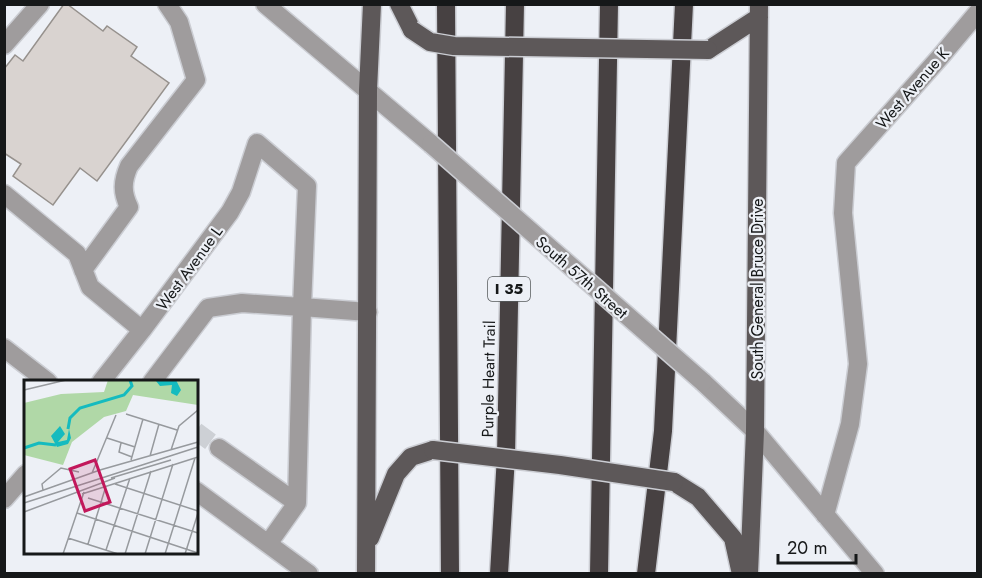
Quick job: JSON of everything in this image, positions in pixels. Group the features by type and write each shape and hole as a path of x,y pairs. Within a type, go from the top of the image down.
{"highway":[{"path":"446,4 450,573"},
{"name":"Purple Heart Trail","path":"499,573 506,456 515,4"},
{"path":"599,573 609,4"},
{"path":"646,573 663,431 684,4"}],"main road":[{"path":"366,573 368,90 372,4"},
{"path":"399,4 412,30 430,42 454,46 708,50 759,11"},
{"name":"South General Bruce Drive","path":"749,573 755,431 759,11"},
{"path":"366,546 396,474 411,457 433,450 560,465 674,482 698,497 732,538 741,573"}],"street":[{"path":"4,45 40,4"},
{"path":"83,270 129,207 122,189 129,166 196,80 179,22 167,4"},
{"name":"South 57th Street","path":"265,4 431,144 703,382 755,431 875,573"},
{"name":"West Avenue K","path":"825,515 850,424 858,364 843,213 846,163 978,12"},
{"name":"West Avenue L","path":"101,380 142,330 230,212 242,192 257,143 307,186 302,307"},
{"path":"4,194 77,254 90,287 142,330"},
{"path":"153,380 208,308 242,303 368,312"},
{"path":"268,544 297,503 302,307"},
{"path":"4,348 47,380"},
{"path":"219,448 297,503"},
{"path":"4,500 24,476"},
{"path":"198,492 309,573"}],"building":[{"path":"64,4 103,31 107,26 137,47 131,56 169,83 97,181 80,168 53,205 13,176 21,164 4,153 4,69 15,55 23,61"}],"tunnel":[{"path":"198,432 219,448"}]}
